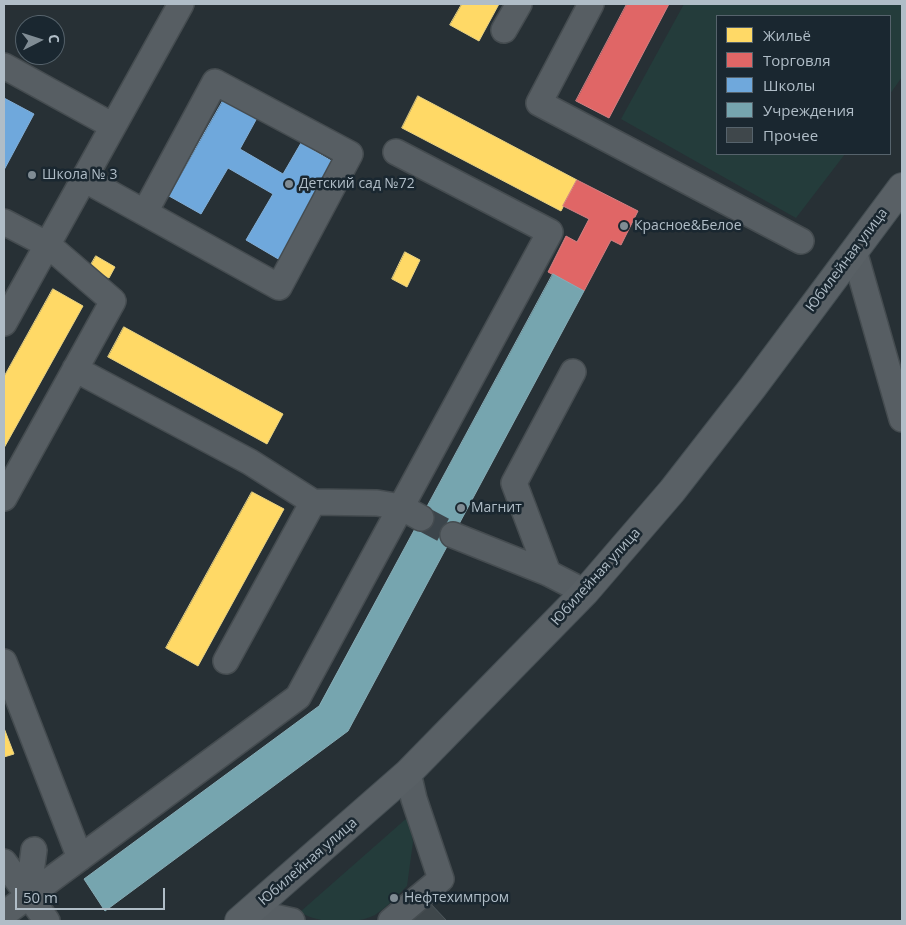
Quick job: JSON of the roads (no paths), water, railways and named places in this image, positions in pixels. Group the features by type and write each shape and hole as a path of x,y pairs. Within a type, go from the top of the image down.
{"main road":[{"name":"Юбилейная улица","path":"248,918 408,773 585,592 677,483 753,387 902,186"}],"street":[{"path":"4,323 181,4"},
{"path":"504,30 519,4"},
{"path":"591,4 539,103 801,241"},
{"path":"4,66 113,126"},
{"path":"84,179 279,287 350,154 215,82 145,212"},
{"path":"4,914 298,697 411,512 550,232 396,152"},
{"path":"4,222 48,245 113,301 4,498"},
{"path":"854,251 902,419"},
{"path":"75,369 250,462 313,502 376,503 411,512"},
{"path":"548,573 514,483 573,372"},
{"path":"226,661 313,502"},
{"path":"453,535 548,573 585,592"},
{"path":"4,662 80,858"},
{"path":"391,921 441,879 414,799 408,773"},
{"path":"28,896 34,850"},
{"path":"4,862 47,921"},
{"path":"248,918 292,921"}],"tunnel":[{"path":"421,518 453,535"}],"place":[{"name":"Школа № 3","path":"32,175"},
{"name":"Детский сад №72","path":"289,184"},
{"name":"Красное&Белое","path":"624,226"},
{"name":"Магнит","path":"461,508"},
{"name":"Нефтехимпром","path":"394,898"}]}
